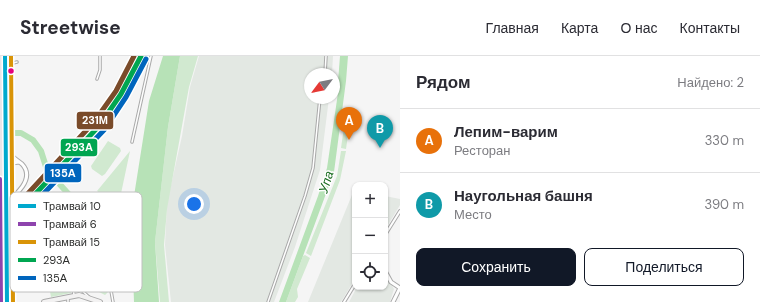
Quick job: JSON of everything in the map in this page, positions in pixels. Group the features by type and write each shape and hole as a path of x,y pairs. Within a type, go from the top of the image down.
{"main road":[{"path":"0,56 2,302"},
{"path":"7,56 9,302"},
{"path":"0,68 7,64"},
{"path":"44,302 74,295 89,297 100,302"}],"street":[{"path":"7,150 25,170 26,178 18,192"},
{"path":"7,170 12,163 19,162"},
{"path":"0,208 10,200"},
{"path":"388,230 400,210"},
{"path":"388,276 391,282 400,288 393,302"},
{"path":"344,302 352,289"}],"lane":[{"path":"97,79 100,70 100,56"},
{"path":"132,142 151,56"},
{"path":"325,68 326,56"},
{"path":"7,64 17,62"},
{"path":"268,302 311,175 319,104"},
{"path":"83,292 89,297"},
{"path":"111,292 113,302"},
{"path":"68,296 68,302"}],"shaded area":[{"path":"180,56 198,56 189,87 167,209 164,245 169,302 160,302 155,242 168,127"},
{"path":"199,56 333,56 332,68 304,68 304,104 328,104 320,170 295,247 274,302 171,302 165,245 167,203 182,136 190,87"},
{"path":"346,113 351,114 346,149 341,148"},
{"path":"108,141 120,148 121,151 102,176 92,169 91,166"},
{"path":"130,151 121,192 97,191"},
{"path":"341,151 346,151 340,180 311,256 306,253 337,176"},
{"path":"352,195 352,284 341,302 308,302"},
{"path":"388,197 400,199 400,205 388,225"},
{"path":"305,255 310,258 297,289 298,297 295,302 286,302 303,256"},
{"path":"388,279 394,289 390,302 349,302 355,290 388,290"},
{"path":"50,292 71,292 71,293 51,297"},
{"path":"99,292 108,292 105,295"}],"water":[{"path":"163,56 180,56 168,127 155,242 159,302 134,302 134,292 142,292 142,192 135,192 149,101"},
{"name":"Упа","path":"340,56 348,56 334,172 286,302 279,302 327,168 336,104 340,104"}],"waterway":[{"path":"0,133 21,133 33,140 41,151 47,170 67,192"}],"tram line":[{"name":"10","path":"5,56 7,302"},
{"name":"15","path":"11,56 12,192"},
{"name":"6","path":"0,179 1,302"},
{"name":"15","path":"13,292 13,302"}],"transit line":[{"name":"231М","path":"29,192 94,122 116,91 134,56"},
{"name":"293А","path":"37,192 99,126 121,94 141,56"},
{"name":"135А","path":"45,192 104,130 126,97 146,59"},
{"name":"231М","path":"0,216 10,209"},
{"name":"293А","path":"0,224 10,216"},
{"name":"135А","path":"4,229 10,224"}],"place":[{"name":"Лепим-варим","path":"349,140"},
{"name":"Наугольная башня","path":"380,148"}]}
